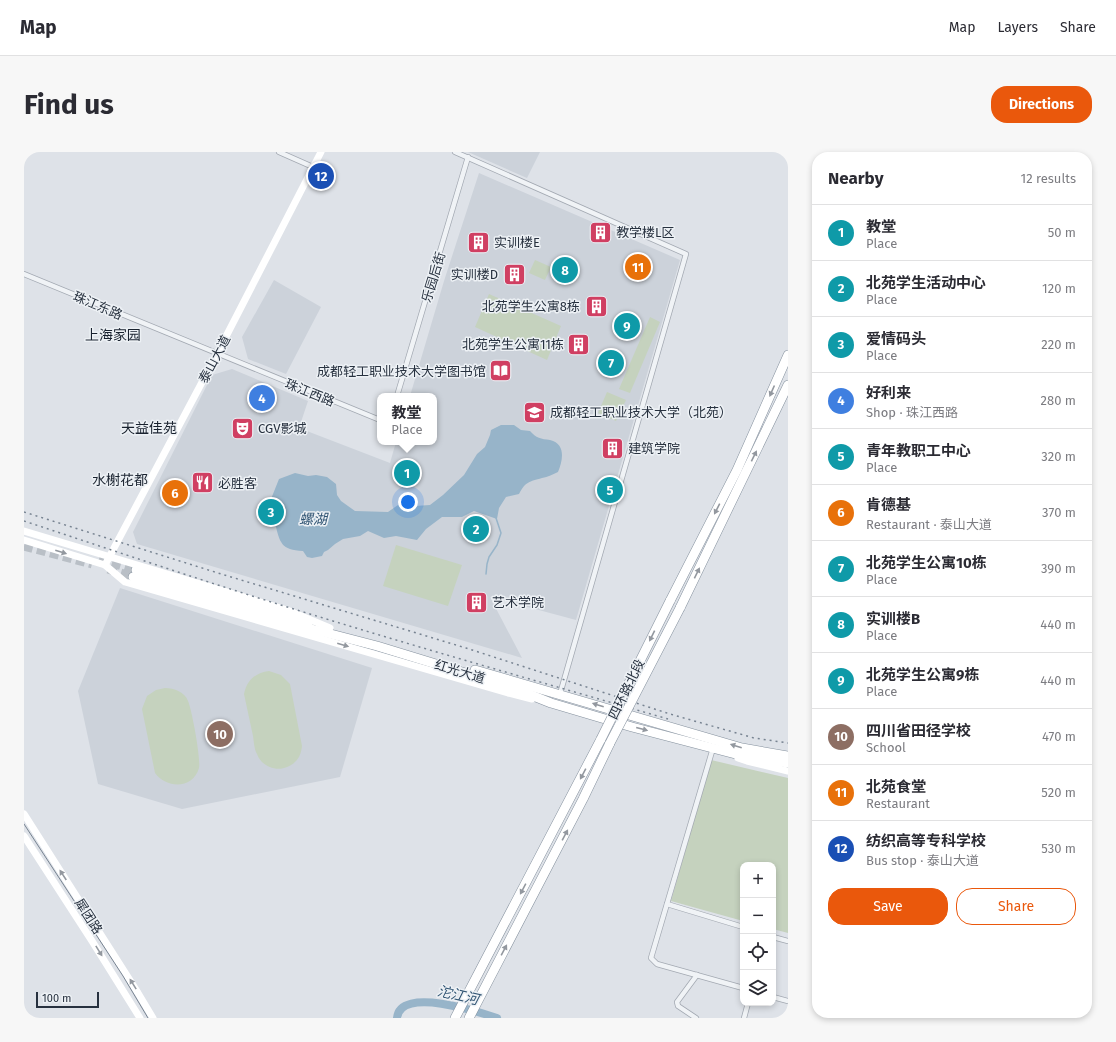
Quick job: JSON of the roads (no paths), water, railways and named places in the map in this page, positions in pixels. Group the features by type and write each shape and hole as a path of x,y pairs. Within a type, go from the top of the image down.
{"highway":[{"name":"四环路北段","path":"455,1018 601,739 737,470 788,355"},
{"name":"四环路北段","path":"469,1018 680,608 788,385"},
{"name":"红光大道","path":"788,756 742,748 560,694 135,573 273,619 377,646 511,687 551,703 632,727 743,756 788,762"},
{"path":"287,628 339,636"}],"main road":[{"name":"泰山大道","path":"105,565 217,354 321,152"},
{"path":"24,531 287,610 330,628"},
{"path":"24,540 105,565 125,582 508,693 551,703"},
{"path":"715,749 747,761 788,771"},
{"name":"犀团路","path":"24,814 138,992 153,1018"},
{"name":"犀团路","path":"24,836 140,1018"}],"street":[{"path":"279,152 313,167"},
{"path":"456,152 686,254 560,694"},
{"name":"乐园后街","path":"398,393 468,157"},
{"name":"珠江东路","path":"24,274 217,354"},
{"name":"珠江西路","path":"217,354 377,419"},
{"path":"715,749 651,958 657,964 740,987"},
{"path":"667,904 740,926"},
{"path":"776,937 788,941"},
{"path":"696,1018 681,1009 677,1002 697,975"},
{"path":"776,998 788,1001"},
{"path":"744,1018 747,1006"}],"water":[{"name":"螺湖","path":"501,425 514,425 521,430 530,431 539,438 555,442 561,449 562,458 558,472 534,480 528,483 519,494 506,497 499,508 497,519 474,511 462,517 442,517 426,529 417,540 396,536 384,538 368,531 360,536 343,539 324,552 322,556 312,558 307,557 303,551 286,547 280,540 275,523 279,516 280,510 277,504 271,499 279,479 295,473 308,476 316,475 327,477 336,484 337,495 341,501 355,511 388,512 398,505 430,505 464,475 477,454 485,447 491,430"}],"waterway":[{"path":"486,574 489,557 497,545 501,533 496,518"},
{"name":"沱江河","path":"397,1018 401,1009 411,1004 425,1002 458,1007 497,1018"}],"tunnel":[{"path":"24,546 92,564"},
{"path":"99,559 136,570"},
{"path":"108,569 133,577"}],"tram line":[{"path":"24,824 123,976 148,1018"}],"railway":[{"path":"24,512 218,573 466,648 670,714 754,738 788,743"},
{"path":"24,521 297,610 668,719"}],"place":[{"name":"纺织高等专科学校","path":"321,176"},
{"name":"教学楼L区","path":"600,232"},
{"name":"实训楼E","path":"478,242"},
{"name":"北苑食堂","path":"638,267"},
{"name":"实训楼B","path":"565,270"},
{"name":"实训楼D","path":"514,274"},
{"name":"北苑学生公寓8栋","path":"596,306"},
{"name":"北苑学生公寓9栋","path":"627,326"},
{"name":"北苑学生公寓11栋","path":"579,344"},
{"name":"北苑学生公寓10栋","path":"611,363"},
{"name":"成都轻工职业技术大学图书馆","path":"501,371"},
{"name":"好利来","path":"262,398"},
{"name":"成都轻工职业技术大学（北苑）","path":"535,412"},
{"name":"CGV影城","path":"243,428"},
{"name":"建筑学院","path":"612,448"},
{"name":"教堂","path":"407,473"},
{"name":"必胜客","path":"202,483"},
{"name":"青年教职工中心","path":"610,490"},
{"name":"肯德基","path":"175,493"},
{"name":"爱情码头","path":"271,512"},
{"name":"北苑学生活动中心","path":"476,529"},
{"name":"艺术学院","path":"477,602"},
{"name":"四川省田径学校","path":"220,734"}],"district":[{"name":"上海家园","path":"113,335"},
{"name":"天益佳苑","path":"149,428"},
{"name":"水榭花都","path":"120,480"}]}
